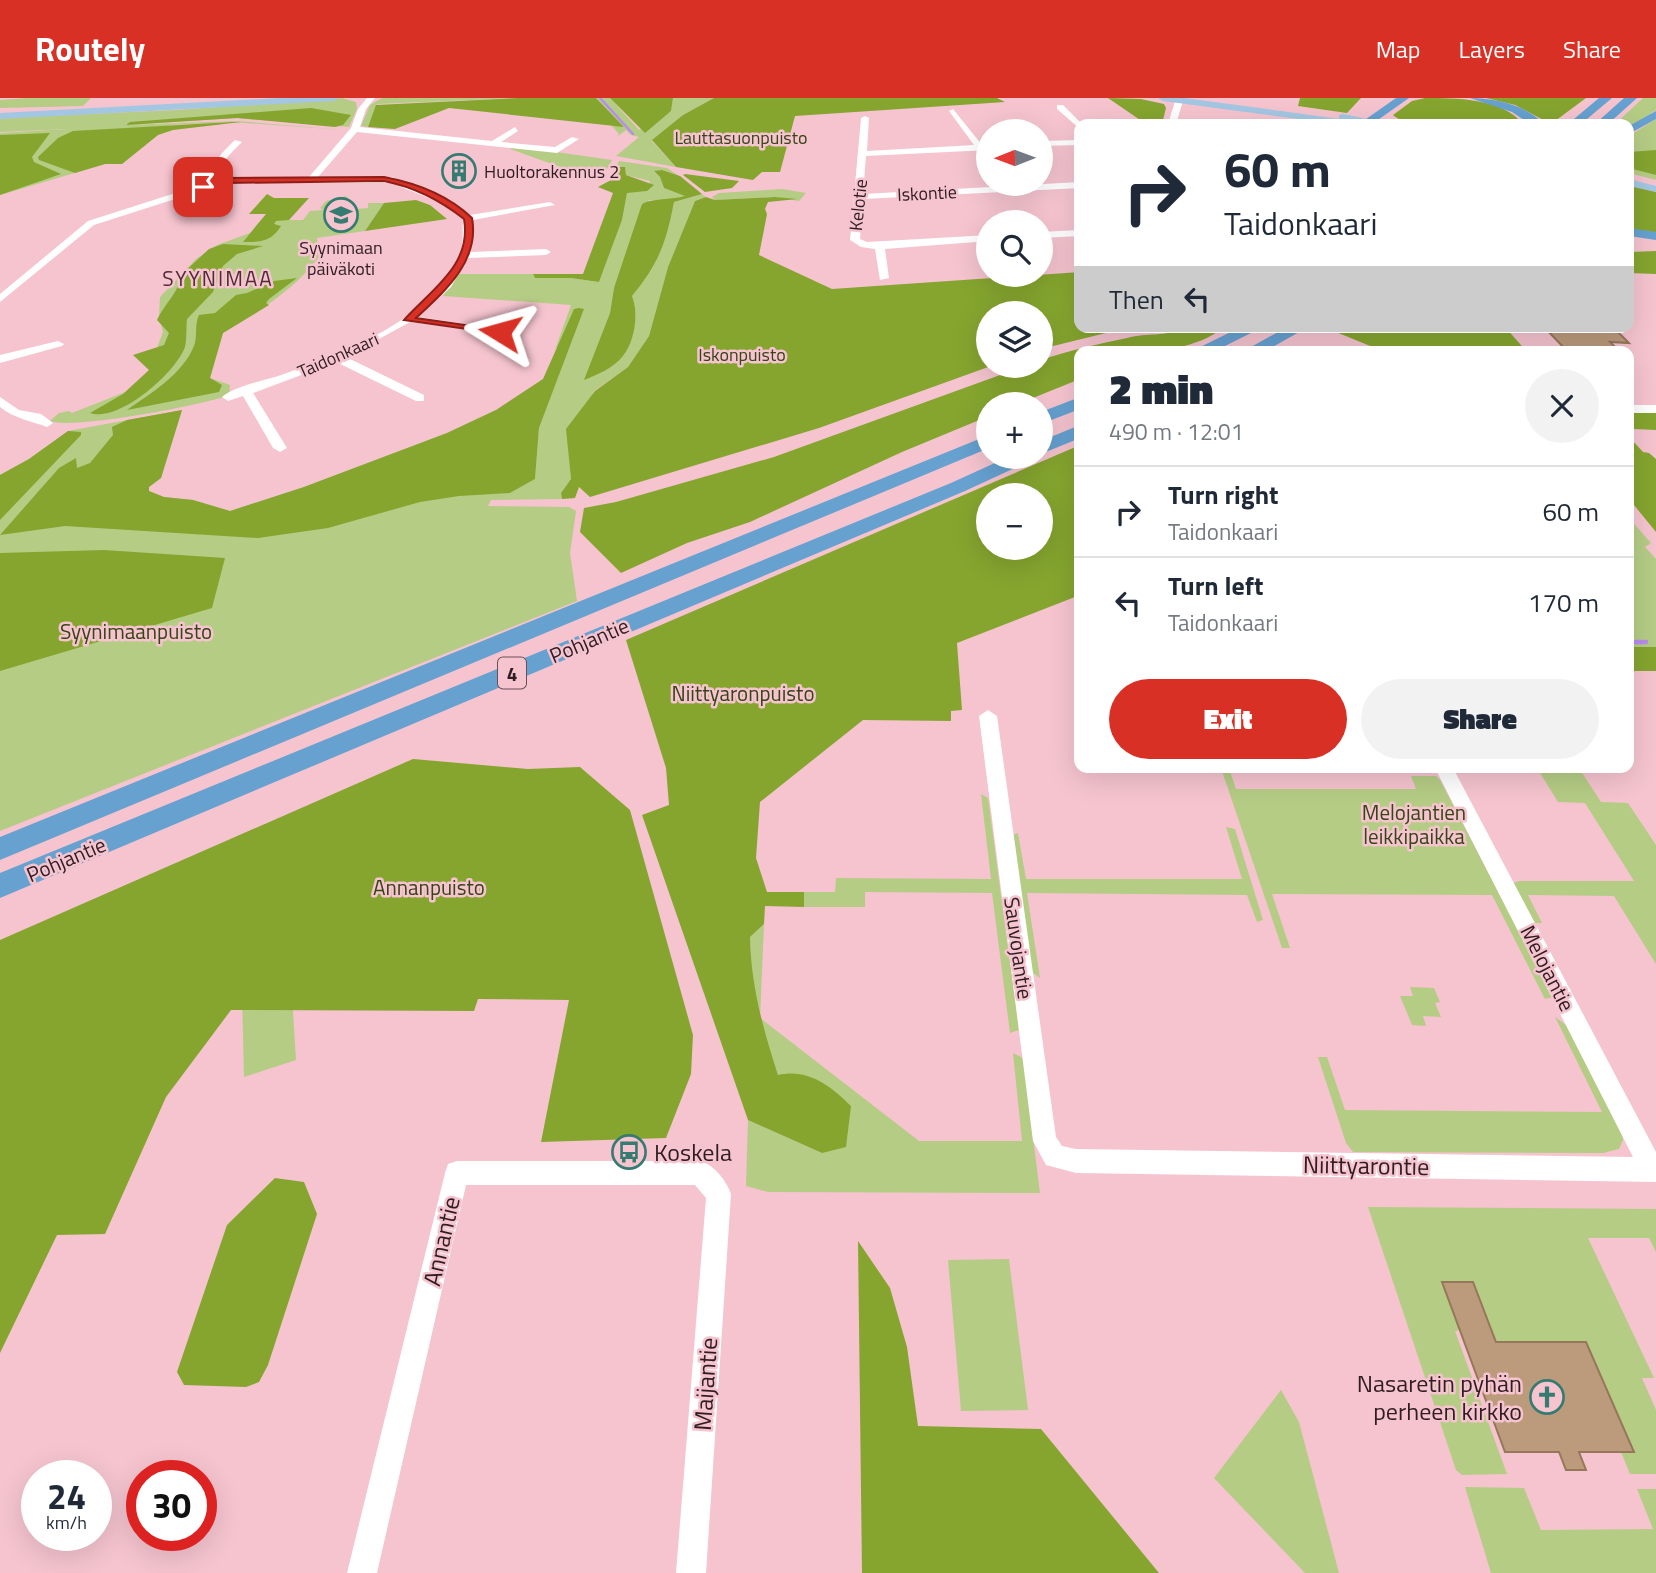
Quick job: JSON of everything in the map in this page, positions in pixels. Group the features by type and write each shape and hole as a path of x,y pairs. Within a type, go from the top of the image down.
{"highway":[{"path":"1367,119 1383,98"},
{"path":"1370,119 1403,98"},
{"path":"1476,98 1516,110 1530,119"},
{"path":"1580,119 1606,98"},
{"path":"1607,119 1631,98"},
{"path":"1634,128 1656,114"},
{"path":"1634,233 1656,236"},
{"path":"1634,245 1656,244"},
{"path":"1212,346 1241,333"},
{"path":"1262,346 1288,333"},
{"path":"1053,414 1074,405"},
{"path":"1053,443 1074,434"},
{"name":"Pohjantie","path":"0,849 976,446"},
{"name":"Pohjantie","path":"0,887 996,469"}],"main road":[{"path":"0,113 254,98"},
{"path":"0,113 334,98"},
{"path":"1163,98 1332,119"},
{"path":"1206,98 1339,119"},
{"path":"1291,114 1310,119"},
{"path":"1634,176 1656,182"},
{"path":"1634,183 1656,189"}],"street":[{"path":"312,179 355,129 362,109 362,98"},
{"path":"362,109 371,98"},
{"path":"1174,119 1180,99"},
{"path":"1060,107 1074,121"},
{"path":"953,111 976,138"},
{"name":"Kelotie","path":"865,118 855,240 865,245 880,246 976,239"},
{"path":"355,129 557,150 575,139"},
{"path":"494,143 515,129"},
{"path":"430,136 440,130"},
{"path":"224,180 219,169 221,158 238,142"},
{"path":"1054,143 1074,142"},
{"path":"863,154 976,147"},
{"path":"0,299 90,223 224,180 397,181 447,202 468,218 550,205"},
{"name":"Iskontie","path":"858,197 1074,185"},
{"name":"Taidonkaari","path":"229,397 338,358 409,320 446,286 465,255 471,234 468,218"},
{"path":"1053,234 1074,233"},
{"path":"880,246 884,278"},
{"path":"465,255 546,252"},
{"path":"409,320 500,332"},
{"path":"0,359 58,344"},
{"path":"338,358 420,398"},
{"path":"246,391 280,448"},
{"path":"0,401 15,413 37,417 47,423"},
{"path":"1634,409 1656,409"},
{"path":"0,421 15,413"},
{"name":"Sauvojantie","path":"988,716 1045,1141 1055,1156 1076,1161"},
{"name":"Melojantie","path":"1447,773 1654,1169"},
{"name":"Niittyarontie","path":"1076,1161 1654,1169"},
{"name":"Annantie","path":"362,1573 457,1173 701,1173 719,1194"},
{"name":"Maijantie","path":"691,1573 719,1194"}],"green space":[{"path":"91,98 83,106 0,108 0,100"},
{"path":"342,98 356,102 357,109 349,127 237,118 126,125 237,121 344,130 232,122 170,125 122,164 105,164 0,195 0,133 68,129 0,132 0,118 176,110"},
{"path":"382,98 518,98 377,104 368,127 361,126 370,105"},
{"path":"518,98 596,98 624,127 449,108 395,129 368,127 376,105"},
{"path":"596,98 610,98 639,130 671,111 673,98 714,98 683,115 652,141 676,167 616,156 639,137 626,130 617,137 619,134 611,125 623,126"},
{"path":"610,98 673,98 671,111 645,133"},
{"name":"Lauttasuonpuisto","path":"714,98 997,98 1005,102 795,116 780,172 762,172 753,180 676,167 652,140 683,115"},
{"path":"1108,98 1141,99 1164,104 1166,108 1163,119 1139,119"},
{"path":"1300,98 1361,98 1347,113 1298,106"},
{"path":"1425,98 1478,101 1503,109 1518,119 1400,119 1393,115 1412,101"},
{"path":"1486,98 1586,98 1558,119 1542,119 1515,105"},
{"path":"1643,98 1656,98 1656,110 1634,125 1634,119 1620,119"},
{"path":"311,108 351,115 343,125 335,127 237,118 126,125 130,122"},
{"path":"1656,119 1656,180 1634,174 1634,133"},
{"path":"241,122 173,130 158,135 122,164 105,164 75,173 39,160 38,157 58,138 73,131"},
{"path":"50,133 32,157 34,162 61,174 0,195 0,135"},
{"path":"514,146 612,160 600,181 510,149"},
{"path":"1656,150 1656,175 1634,169 1634,152"},
{"name":"Syynimaanpuisto","path":"619,161 667,168 679,176 662,170 654,172 660,177 664,188 687,196 667,201 649,200 614,288 610,313 585,379 611,367 627,350 635,318 632,296 659,252 674,202 702,194 706,197 695,201 668,267 649,336 628,367 594,391 568,447 571,479 561,493 562,499 491,500 488,506 569,507 576,511 570,553 577,601 0,831 0,475 29,459 68,431 182,410 161,478 149,487 149,491 164,497 193,500 230,511 304,487 447,433 496,410 493,493 510,493 535,479 539,428 584,309 555,350 571,305 443,296 458,274 533,274 535,278 571,278 599,282 622,220 627,192 647,191 650,181 626,175 625,168 615,168"},
{"path":"625,167 626,175 654,185 647,191 627,193 622,220 599,282 571,278 535,278 533,274 583,274 613,193 598,187 611,180 615,168"},
{"path":"662,170 680,176 702,194 674,202 660,252 632,296 635,319 627,350 610,368 584,380 610,313 614,288 642,204 685,196 664,188 660,177 654,171"},
{"path":"683,175 739,181 732,188 705,192"},
{"path":"1634,186 1656,192 1656,234 1634,232"},
{"path":"782,189 806,193 799,201 775,197 715,200 712,197 719,193"},
{"path":"267,194 274,198 309,198 289,220 276,221 274,224 281,226 269,238 243,242 266,214 249,214"},
{"path":"346,196 349,200 341,206 346,210 368,208 368,203 384,203 365,231 317,238 319,257 309,269 287,290 223,333 210,378 230,385 229,395 167,410 110,419 63,423 50,421 59,413 72,413 143,385 163,332 159,317 160,297 196,259 217,245 250,233 261,220 303,220 310,211 323,210 320,208 326,201"},
{"name":"Iskonpuisto","path":"706,197 715,200 775,197 797,199 768,202 759,255 832,289 976,279 976,287 1053,287 1053,274 1074,272 1074,333 1106,333 1053,346 1053,301 976,301 976,371 819,428 590,497 579,487 575,498 562,499 561,493 571,479 566,429 595,391 628,367 649,336 668,267 695,201"},
{"path":"416,200 430,205 447,219 365,231 384,203"},
{"path":"223,244 263,246 237,254 223,266 213,292 187,319 185,347 179,358 158,382 130,404 115,411 90,413 123,394 149,370 133,355 164,345 169,333 157,320 175,291 181,275 209,249"},
{"path":"1656,251 1656,274 1634,273 1634,252"},
{"path":"297,278 269,299 266,303 269,305 223,333 210,378 222,385 219,392 127,410 182,366 194,346 199,315 215,313 236,295 274,281"},
{"path":"574,309 584,309 539,428 535,479 510,493 420,502 328,528 258,538 65,526 0,535 59,468 76,458 77,468 90,463 113,435 112,427 127,420 182,410 161,478 149,487 149,491 164,497 193,500 230,511 304,487 447,433 496,410 543,379"},
{"path":"1215,333 1184,346 1092,346 1135,336"},
{"path":"1338,333 1510,333 1522,346 1370,346"},
{"path":"1074,350 1074,381 1048,392 976,392 976,421 902,452 750,522 687,543 621,573 580,532 584,508 616,502 774,457 992,378 1053,378 1053,356"},
{"path":"1634,412 1656,413 1656,430 1634,429"},
{"path":"68,431 81,432 81,435 0,520 0,475 29,459"},
{"path":"1634,442 1643,452 1656,459 1656,532 1634,505"},
{"name":"Niittyaronpuisto","path":"1074,448 1074,597 957,643 962,710 951,711 951,721 863,720 760,802 756,858 767,892 804,892 804,907 765,906 764,924 750,937 755,990 763,1024 778,1075 809,1076 827,1086 851,1106 846,1147 822,1153 748,1120 642,815 669,805 666,768 626,640 976,490 976,560 1053,560 1053,483 992,483 1024,469 1053,469 1053,457"},
{"path":"1634,524 1651,543 1645,547 1656,559 1656,647 1634,647"},
{"path":"104,550 225,558 212,608 0,671 0,553"},
{"path":"1634,647 1656,647 1656,671 1634,671"},
{"name":"Annanpuisto","path":"413,759 528,769 580,767 630,810 693,1035 691,1074 666,1138 541,1142 569,1000 478,999 474,1011 231,1010 166,1097 105,1234 57,1235 0,1353 0,940"},
{"name":"Melojantien leikkipaikka","path":"1223,773 1231,773 1236,789 1416,789 1411,776 1436,776 1553,997 1545,999 1492,895 1272,894 1290,948 1282,948"},
{"path":"1540,773 1582,773 1601,802 1628,803 1656,845 1656,964 1614,896 1528,895 1542,923 1532,923 1511,884 1519,881 1634,881 1585,803 1558,802"},
{"path":"981,794 988,798 1019,1030 1010,1033 992,893 865,892 865,907 804,907 804,892 835,892 836,878 991,879"},
{"path":"1226,827 1235,829 1263,920 1257,922 1247,895 1027,893 1040,978 1029,970 1010,836 1018,833 1026,879 1242,879"},
{"path":"764,924 760,1018 919,1141 1022,1141 1013,1053 1023,1058 1040,1193 768,1192 746,1186 748,1120 822,1153 779,1076 761,1026 754,990 750,937"},
{"path":"291,980 296,1060 244,1077 242,995"},
{"path":"1410,987 1434,988 1440,1002 1435,1003 1441,1017 1423,1016 1426,1026 1412,1025 1400,996 1413,996"},
{"path":"1555,1017 1569,1027 1622,1128 1623,1140 1619,1149 1603,1153 1353,1152 1346,1143 1318,1057 1327,1057 1345,1110 1602,1112"},
{"path":"275,1178 304,1182 317,1214 268,1365 259,1382 246,1387 184,1385 177,1372 227,1225"},
{"path":"1368,1207 1656,1209 1656,1252 1649,1238 1588,1238 1654,1378 1642,1378 1656,1410 1656,1474 1630,1474 1621,1452 1634,1451 1586,1343 1496,1342 1473,1282 1443,1282 1460,1330 1455,1331 1507,1474 1462,1475 1456,1470"},
{"path":"858,1241 890,1288 907,1347 918,1426 1041,1429 1159,1573 862,1573"},
{"path":"1009,1259 1028,1410 961,1411 948,1260"},
{"path":"1281,1390 1299,1422 1339,1573 1305,1573 1214,1478"},
{"path":"1465,1487 1524,1488 1541,1530 1653,1529 1637,1489 1656,1489 1656,1573 1491,1573"}],"building":[{"path":"1550,333 1619,333 1629,343 1610,342 1614,346 1562,346"},
{"name":"Nasaretin pyhän perheen kirkko","path":"1442,1282 1473,1282 1496,1342 1586,1342 1634,1452 1579,1452 1586,1470 1566,1470 1559,1452 1505,1452"}],"waterway":[{"path":"600,98 633,134"},
{"path":"1634,642 1646,642"}],"place":[{"name":"Huoltorakennus 2","path":"459,171"},
{"name":"Syynimaan päiväkoti","path":"341,215"},
{"name":"Koskela","path":"629,1152"},
{"name":"Nasaretin pyhän perheen kirkko","path":"1547,1397"}],"district":[{"name":"SYYNIMAA","path":"218,278"}],"route":[{"path":"203,187 224,180 384,179 407,184 447,202 468,218 471,234 465,255 446,286 409,320 500,332"}]}
